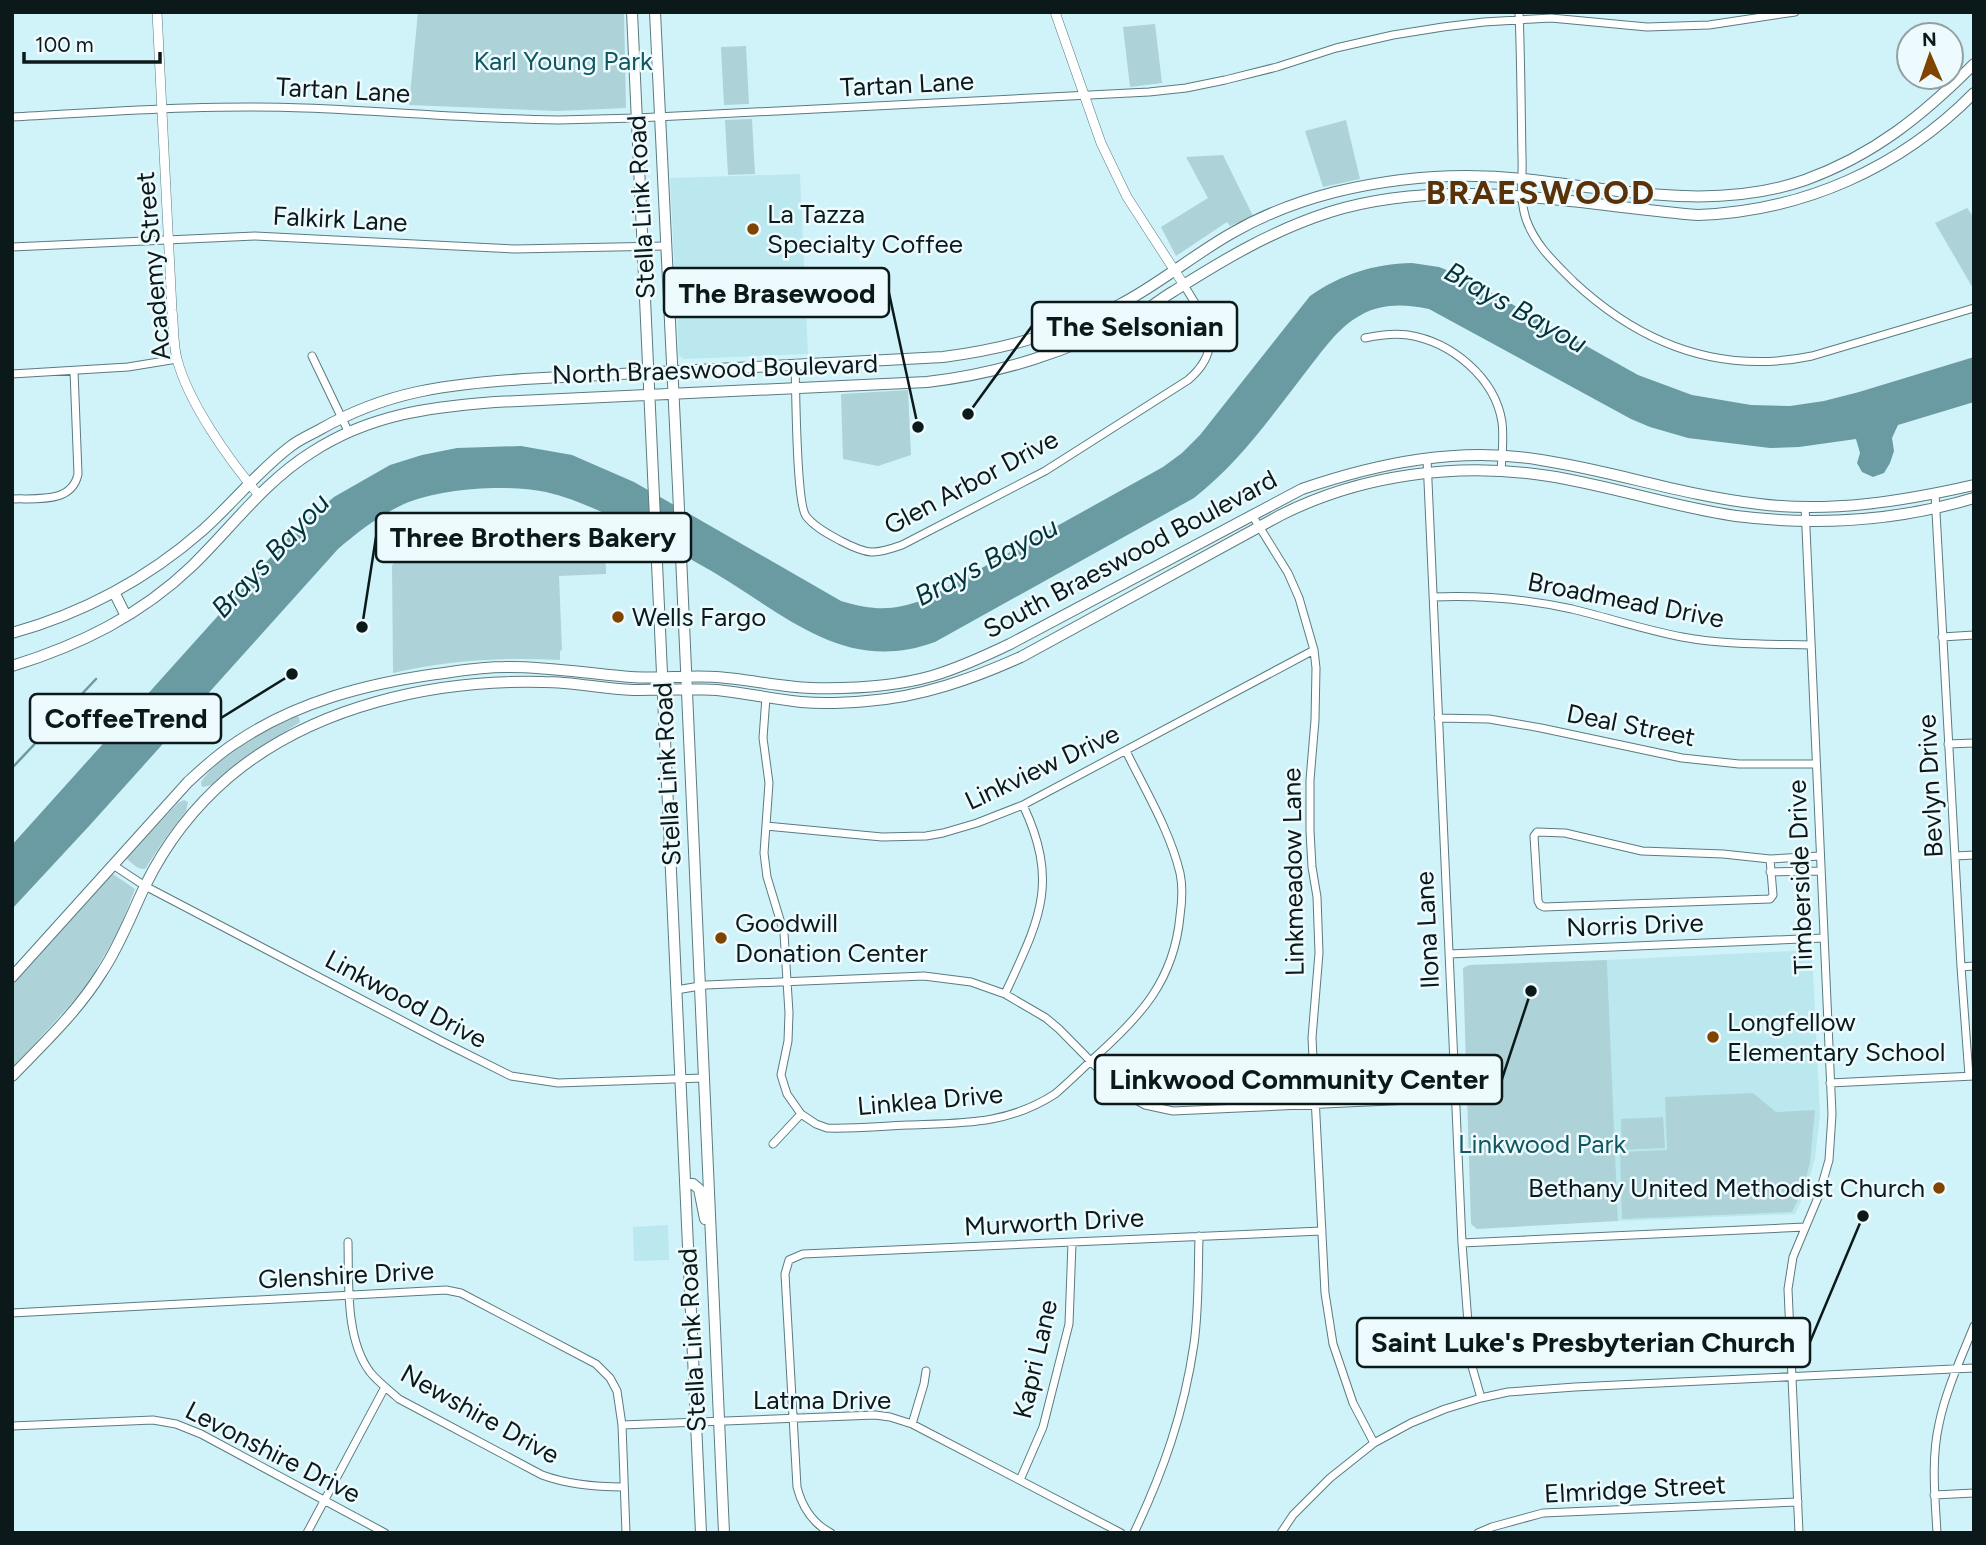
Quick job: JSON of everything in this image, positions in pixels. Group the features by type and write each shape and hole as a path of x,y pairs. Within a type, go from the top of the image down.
{"main road":[{"name":"Stella Link Road","path":"632,12 701,1533"},
{"name":"Stella Link Road","path":"655,12 724,1533"},
{"name":"North Braeswood Boulevard","path":"12,633 115,594 175,554 205,529 249,483 293,445 340,418 411,392 494,381 943,357 982,352 1029,341 1089,319 1121,304 1232,233 1300,203 1361,187 1420,177 1464,175 1522,178 1635,193 1703,197 1742,194 1801,181 1868,151 1899,131 1974,64"},
{"name":"North Braeswood Boulevard","path":"12,666 77,644 141,607 191,567 258,494 285,471 313,451 349,433 402,413 450,405 495,402 927,382 994,371 1063,350 1136,316 1254,243 1329,212 1364,203 1469,193 1699,215 1763,208 1807,197 1856,177 1901,152 1937,127 1974,93"},
{"path":"1801,181 1807,197"},
{"path":"1361,187 1364,203"},
{"path":"1029,341 1044,357"},
{"path":"494,381 495,402"},
{"name":"South Braeswood Boulevard","path":"12,977 188,782 236,742 265,724 344,693 450,672 504,667 633,677 731,678 810,688 888,685 930,677 972,662 1010,644 1302,489 1392,463 1466,456 1538,459 1713,498 1762,505 1868,504 1974,485"},
{"name":"South Braeswood Boulevard","path":"12,1076 69,1017 103,971 167,846 205,800 246,764 268,749 315,724 368,705 424,691 510,682 574,683 632,690 727,691 800,702 867,701 922,693 982,674 1021,657 1317,498 1427,472 1502,471 1550,477 1706,511 1763,519 1868,519 1974,498"},
{"path":"115,594 126,616"},
{"path":"574,683 578,671"},
{"path":"450,672 451,687"},
{"path":"307,706 315,724"},
{"path":"188,782 205,800"},
{"path":"672,893 695,892"},
{"path":"685,1184 693,1184 699,1189 711,1242"}],"street":[{"name":"Academy Street","path":"157,12 172,310 177,359 195,404 258,494"},
{"path":"1055,12 1101,143 1127,197 1184,285"},
{"name":"Tartan Lane","path":"12,117 222,107 303,108 487,119 558,120 1083,96 1186,88 1277,67 1336,48 1393,35 1519,16 1647,27 1678,27 1745,21 1795,12"},
{"path":"1519,16 1521,197 1526,219 1543,249 1560,268 1617,317 1657,340 1691,352 1758,363 1812,356 1974,308"},
{"name":"Falkirk Lane","path":"12,247 254,236 515,249 665,246"},
{"name":"Glen Arbor Drive","path":"795,365 800,481 805,514 818,527 854,548 866,552 882,552 902,545 1045,471 1198,372 1208,355 1210,336 1201,311 1184,285"},
{"path":"1365,338 1394,335 1421,338 1438,344 1469,364 1496,400 1503,425 1502,471"},
{"path":"312,356 349,433"},
{"path":"12,374 128,367 177,359"},
{"path":"12,499 59,497 67,494 77,482 74,371"},
{"name":"Ilona Lane","path":"1427,459 1462,1243 1471,1363 1481,1398"},
{"name":"Bevlyn Drive","path":"1935,494 1961,967 1971,1076"},
{"name":"Timberside Drive","path":"1799,1533 1788,1289 1793,1257 1819,1195 1829,1160 1832,1114 1805,506"},
{"name":"Linkmeadow Lane","path":"1252,515 1288,573 1299,598 1314,650 1315,720 1310,780 1310,831 1317,897 1319,953 1312,1038 1325,1293 1334,1344 1353,1403 1374,1443"},
{"name":"Broadmead Drive","path":"1433,597 1470,596 1520,600 1572,609 1683,637 1738,644 1811,645"},
{"path":"1942,637 1974,635"},
{"name":"Linkview Drive","path":"766,826 882,837 910,837 943,833 977,823 1023,805 1314,650"},
{"path":"766,697 763,738 769,783 764,853 767,877 784,933 788,981 789,1027 782,1075 788,1094 801,1114 773,1144"},
{"name":"Deal Street","path":"1438,718 1489,719 1541,727 1682,758 1739,764 1816,764"},
{"path":"1948,744 1974,743"},
{"name":"Linklea Drive","path":"801,1114 827,1128 991,1120 1009,1116 1040,1104 1064,1086 1137,1019 1163,981 1178,937 1182,896 1180,875 1173,851 1126,751"},
{"path":"1005,993 1034,928 1043,892 1041,859 1032,824 1023,805"},
{"path":"1770,859 1773,895 1770,899 1544,907 1538,901 1534,836 1537,832 1565,832 1642,851 1770,859 1820,856"},
{"path":"1955,856 1974,855"},
{"name":"Linkwood Drive","path":"113,865 145,886 511,1076 558,1083 703,1079"},
{"path":"1770,872 1821,872"},
{"name":"Norris Drive","path":"1449,954 1824,938"},
{"path":"1961,967 1974,966"},
{"path":"676,990 699,985 788,981 939,977 971,982 1005,993 1046,1018 1121,1092 1156,1109 1188,1111 1455,1098"},
{"path":"1830,1083 1971,1076"},
{"path":"1462,1243 1805,1227"},
{"name":"Murworth Drive","path":"794,1418 785,1274 789,1260 803,1254 1322,1231"},
{"path":"1135,1533 1172,1444 1186,1386 1198,1297 1199,1236"},
{"name":"Newshire Drive","path":"348,1242 352,1324 358,1349 370,1372 385,1387 399,1399 542,1475 576,1484 624,1487"},
{"name":"Kapri Lane","path":"1020,1480 1043,1427 1069,1324 1072,1243"},
{"name":"Glenshire Drive","path":"12,1313 446,1290 461,1293 596,1364 610,1378 617,1391 622,1425 626,1533"},
{"path":"1937,1533 1934,1495 1938,1425 1956,1369 1974,1326"},
{"path":"1281,1533 1293,1515 1330,1478 1374,1443 1411,1423 1481,1398 1508,1392 1575,1387 1974,1368"},
{"path":"912,1424 926,1371"},
{"path":"307,1533 385,1387"},
{"name":"Latma Drive","path":"622,1425 875,1415 890,1417 912,1424 1121,1533"},
{"path":"794,1418 797,1487 800,1498 813,1520 831,1533"},
{"name":"Levonshire Drive","path":"12,1426 153,1420 176,1424 201,1434 385,1533"},
{"path":"1934,1495 1974,1493"},
{"name":"Elmridge Street","path":"1478,1533 1543,1513 1798,1502"}],"shaded area":[{"path":"800,174 808,354 684,359 679,356 670,178"},
{"name":"Longfellow Elementary School","path":"1812,950 1820,1115 1815,1158 1806,1191 1795,1214 1618,1221 1607,960"},
{"path":"668,1225 669,1260 634,1261 633,1227"}],"green space":[{"name":"Karl Young Park","path":"418,12 624,12 626,108 557,111 409,105"},
{"path":"1155,24 1162,83 1130,87 1123,27"},
{"path":"746,46 749,104 724,105 721,47"},
{"path":"752,119 755,174 728,175 725,120"},
{"path":"1346,120 1360,179 1323,187 1305,131"},
{"path":"1223,155 1253,216 1230,226 1227,222 1176,256 1161,227 1208,198 1186,157"},
{"path":"1967,208 1974,217 1974,290 1935,223"},
{"path":"908,390 911,455 878,466 843,459 841,394"},
{"path":"501,530 550,537 572,544 603,559 606,565 606,574 559,576 562,650 560,660 476,660 393,673 392,565 470,532"},
{"path":"295,716 299,717 300,722 247,757 212,785 202,787 201,782 208,773 230,753 271,726"},
{"path":"184,800 188,802 186,811 145,869 127,859 178,803"},
{"path":"113,874 135,889 119,930 86,987 12,1069 12,985"},
{"name":"Linkwood Park","path":"1607,960 1618,1221 1477,1229 1471,1224 1463,968 1469,965"},
{"path":"1753,1093 1776,1112 1815,1110 1810,1163 1803,1189 1792,1212 1622,1219 1620,1152 1667,1150 1665,1097"},
{"path":"1663,1117 1665,1148 1622,1150 1621,1119"}],"water":[{"name":"Brays Bayou","path":"1412,263 1439,267 1462,276 1638,375 1692,395 1751,405 1790,406 1859,392 1974,357 1974,402 1898,425 1892,438 1894,451 1890,463 1884,473 1873,477 1862,472 1857,463 1860,453 1856,439 1770,448 1688,438 1631,419 1429,309 1411,306 1377,308 1353,320 1337,333 1240,455 1194,498 935,642 905,650 852,648 827,640 653,538 574,500 546,492 512,488 437,494 404,504 378,518 338,549 12,909 12,845 296,529 334,497 390,465 457,448 521,446 572,455 634,482 841,601 874,608 903,606 926,599 1163,467 1200,435 1310,296 1358,272 1384,265"}],"waterway":[{"path":"12,768 96,679"}],"place":[{"name":"La Tazza Specialty Coffee","path":"753,229"},
{"name":"The Selsonian","path":"968,414"},
{"name":"The Brasewood","path":"918,427"},
{"name":"Wells Fargo","path":"618,617"},
{"name":"Three Brothers Bakery","path":"362,627"},
{"name":"CoffeeTrend","path":"292,674"},
{"name":"Goodwill Donation Center","path":"721,938"},
{"name":"Linkwood Community Center","path":"1531,991"},
{"name":"Longfellow Elementary School","path":"1713,1037"},
{"name":"Bethany United Methodist Church","path":"1939,1188"},
{"name":"Saint Luke's Presbyterian Church","path":"1863,1216"}],"district":[{"name":"BRAESWOOD","path":"1541,192"}]}
